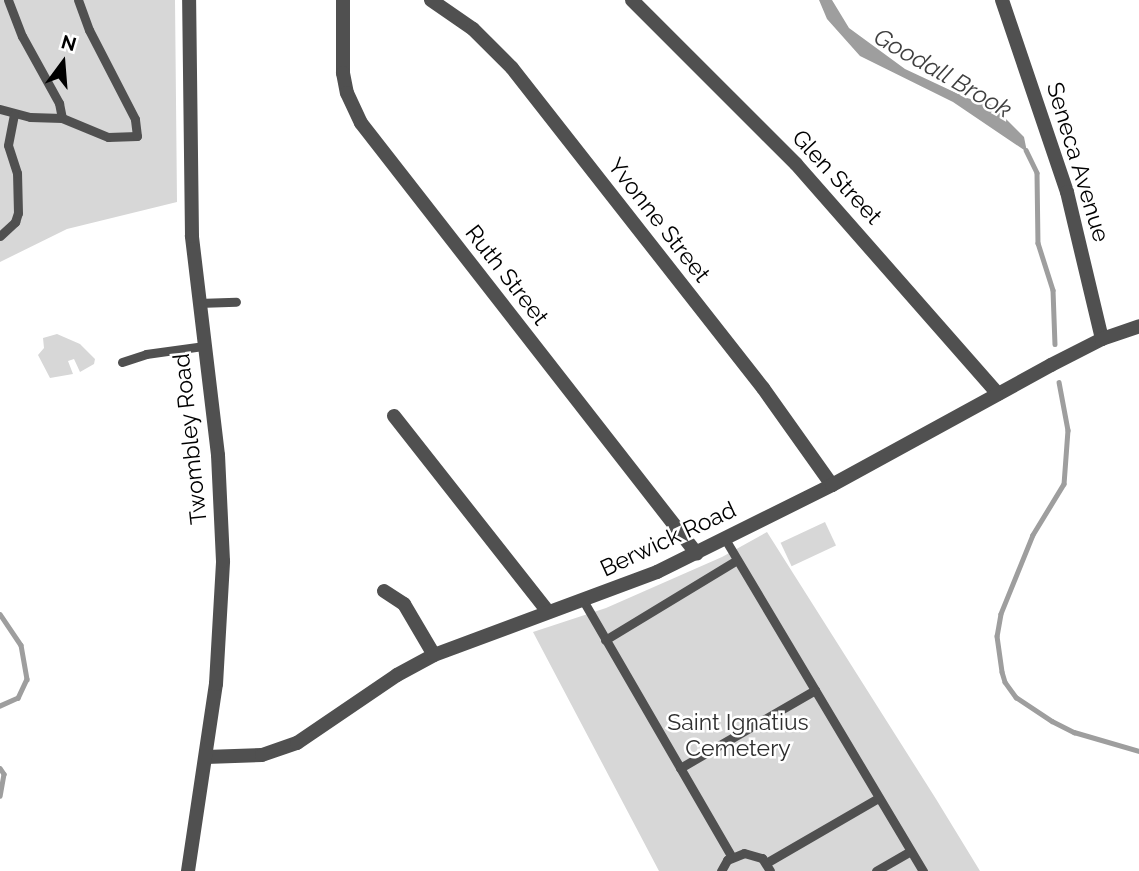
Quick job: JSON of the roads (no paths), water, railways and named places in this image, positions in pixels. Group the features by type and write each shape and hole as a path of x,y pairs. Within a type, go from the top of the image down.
{"street":[{"name":"Twombley Road","path":"188,871 219,652 223,538 218,454 198,303 190,183 190,0"},
{"name":"Ruth Street","path":"343,0 343,73 347,93 361,123 696,554"},
{"name":"Yvonne Street","path":"431,0 473,29 525,84 762,388 832,485"},
{"name":"Glen Street","path":"632,0 796,164 998,394"},
{"name":"Seneca Avenue","path":"1002,0 1067,192 1102,339"},
{"name":"Berwick Road","path":"206,757 261,755 297,743 397,675 434,655 548,612 584,602 696,554 832,485 1102,339 1139,326"},
{"path":"394,416 548,612"},
{"path":"384,591 404,604 434,655"}],"lane":[{"path":"8,0 22,36 59,103 62,118"},
{"path":"0,109 15,115 62,118 108,137 137,136 135,118 94,41 78,0"},
{"path":"0,236 15,222 18,213 18,173 8,145 15,115"},
{"path":"198,303 236,302"},
{"path":"122,362 146,354 204,346"},
{"path":"725,539 923,871"},
{"path":"605,639 737,559"},
{"path":"584,602 732,856"},
{"path":"680,768 814,690"},
{"path":"721,871 732,856 749,853 768,867 878,798"},
{"path":"876,871 910,851"}],"waterway":[{"name":"Goodall Brook","path":"1026,150 1037,173 1038,243 1053,290 1055,344"},
{"name":"Goodall Brook","path":"1059,382 1068,430 1064,484 1033,535 1001,614 997,636 1002,672 1005,682 1016,697 1052,721 1074,732 1139,751"},
{"path":"0,614 21,645 27,679 18,698 0,706"},
{"path":"0,768 4,774 0,796"}],"park label":[{"name":"Saint Ignatius Cemetery","path":"738,735"}]}
